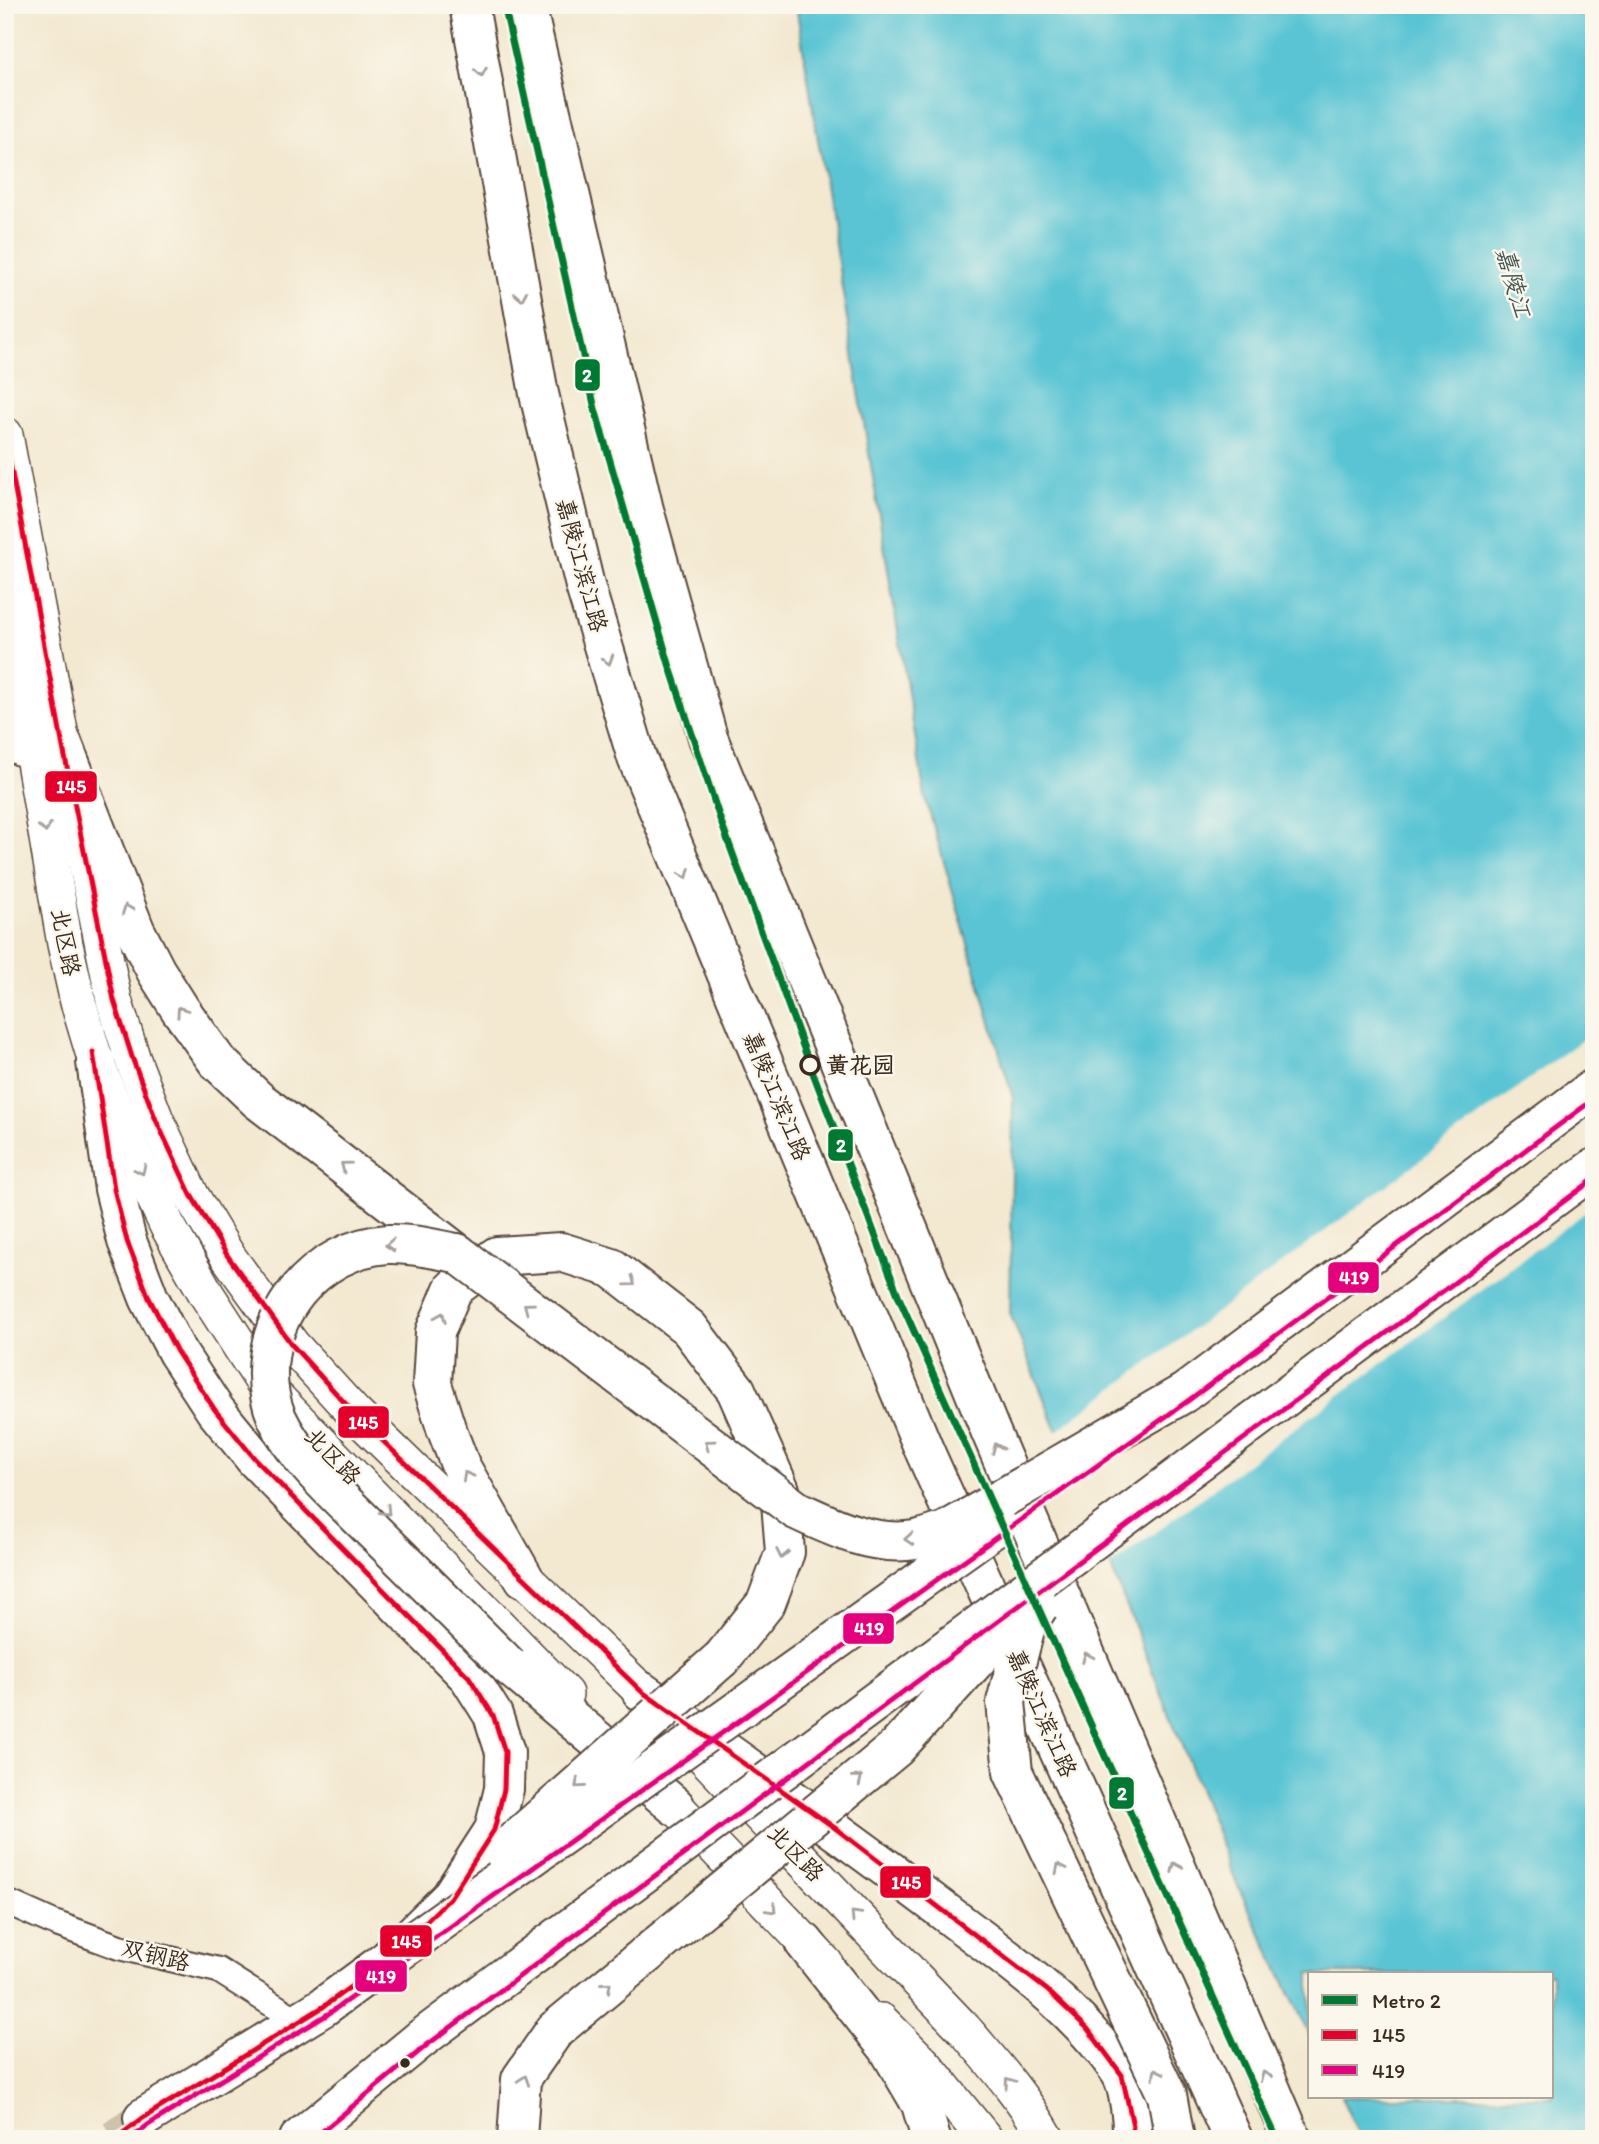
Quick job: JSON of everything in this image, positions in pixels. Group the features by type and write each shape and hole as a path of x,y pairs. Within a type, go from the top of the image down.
{"main road":[{"name":"嘉陵江滨江路","path":"469,5 539,394 585,586 637,758 925,1452 1233,2139"},
{"path":"526,5 644,510 708,738 990,1430 1292,2139"},
{"name":"北区路","path":"5,435 33,749 133,1060 156,1121 191,1195 227,1255 292,1345 354,1413 641,1691 964,2029 1002,2073 1046,2139"},
{"name":"北区路","path":"5,591 65,944 78,1002 96,1062 128,1142 167,1225 207,1295 267,1388 925,2065 985,2139"},
{"path":"33,749 156,971 217,1061 258,1100 796,1510 834,1528 877,1539 914,1540 946,1531 1184,1393"},
{"path":"96,1062 114,1189 127,1241 154,1309 177,1352 215,1410 255,1459 469,1677 494,1715 505,1752 504,1789 494,1830 450,1898"},
{"path":"143,2118 312,2014 1184,1393 1594,1088"},
{"path":"299,2139 422,2038 1594,1168"},
{"path":"457,1252 388,1244 332,1260 308,1279 290,1301 275,1328 269,1354 269,1386 277,1416 308,1466 509,1667 675,1806"},
{"path":"387,1960 450,1898 722,1658 766,1603 785,1552 780,1490 736,1390 689,1328 612,1268 561,1252 497,1256 453,1289 435,1332 432,1384 446,1428 461,1466 524,1578"},
{"path":"517,2139 521,2079 555,2030 896,1748 1073,1555"},
{"path":"1073,1555 1026,1626 1006,1702 1013,1772 1167,2095 1175,2139"},
{"path":"641,1691 835,1828 1047,1990 1087,2028 1122,2075 1133,2126 1131,2139"},
{"path":"804,1942 888,2048 921,2104 931,2139"}],"street":[{"name":"双钢路","path":"5,1901 119,1947 218,1970 312,2014"}],"water":[{"name":"嘉陵江","path":"796,5 1594,5 1594,2139 1361,2139 1341,2098 1554,2098 1554,1972 1308,1972 1308,2031 1237,1884 1010,1313 1013,1098 925,797"}],"pier":[{"path":"1594,1031 1594,1206 1107,1568 1054,1433"}],"tunnel":[{"path":"115,2139 143,2118"}],"metro line":[{"name":"2","path":"504,5 595,409 669,664 720,819 900,1300 1277,2139"}],"transit line":[{"name":"145","path":"5,436 114,1000 156,1120 191,1195 227,1255 292,1345 354,1413 641,1691 835,1828 1047,1990 1087,2028 1122,2075 1133,2126 1131,2139"},
{"name":"145","path":"93,1052 114,1189 127,1241 149,1298 177,1352 215,1410 255,1459 469,1677 493,1715 505,1752 504,1789 494,1830 450,1898 387,1960 323,2007 143,2118 115,2139"},
{"name":"419","path":"130,2139 148,2125 328,2014 1189,1400 1594,1099"},
{"name":"419","path":"313,2139 427,2045 1594,1179"}],"place":[{"name":"黄花园","path":"810,1065"}]}
